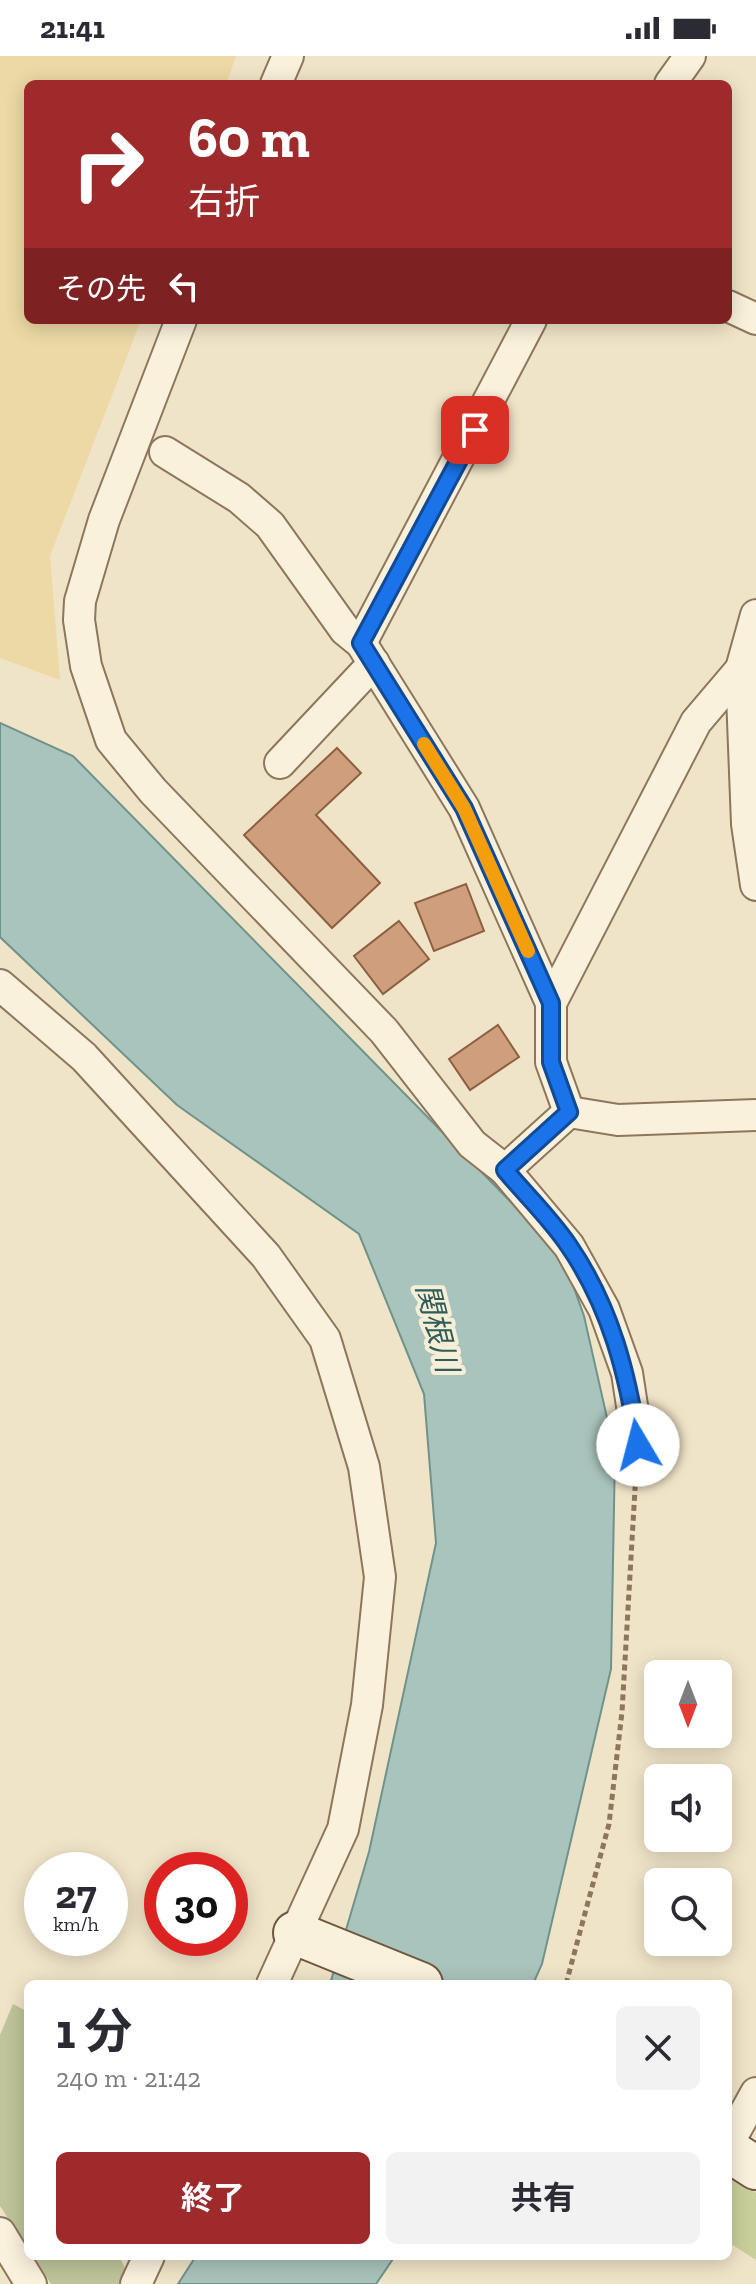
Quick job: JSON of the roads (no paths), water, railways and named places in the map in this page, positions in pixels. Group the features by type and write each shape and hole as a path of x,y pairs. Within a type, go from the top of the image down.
{"street":[{"path":"278,80 288,56"},
{"path":"673,80 690,56"},
{"path":"732,308 756,319"},
{"path":"179,324 104,520 80,601 79,620 86,666 111,740 153,791 384,1031 448,1108 472,1144 505,1170 569,1246 604,1309 627,1373 638,1445"},
{"path":"280,763 368,653 529,324"},
{"path":"165,452 239,498 270,525 345,630 368,653 464,808 551,1003 551,1062 569,1112"},
{"path":"756,615 741,669 747,824 756,885"},
{"path":"551,1003 696,722 741,669"},
{"path":"0,985 84,1057 266,1256 325,1339 364,1467 380,1577 367,1705 343,1829 307,1938 275,1980"},
{"path":"505,1170 569,1112"},
{"path":"569,1112 618,1120 756,1115"},
{"path":"307,1938 411,1980"},
{"path":"732,2137 756,2093"},
{"path":"732,2153 756,2168"},
{"path":"0,2233 31,2284"},
{"path":"136,2284 147,2260"}],"water":[{"name":"関根川","path":"0,723 73,756 562,1254 584,1316 615,1453 611,1669 542,1964 535,1980 331,1980 369,1852 436,1543 424,1394 359,1234 177,1105 0,937"},
{"path":"193,2260 392,2260 376,2284 178,2284"}]}
